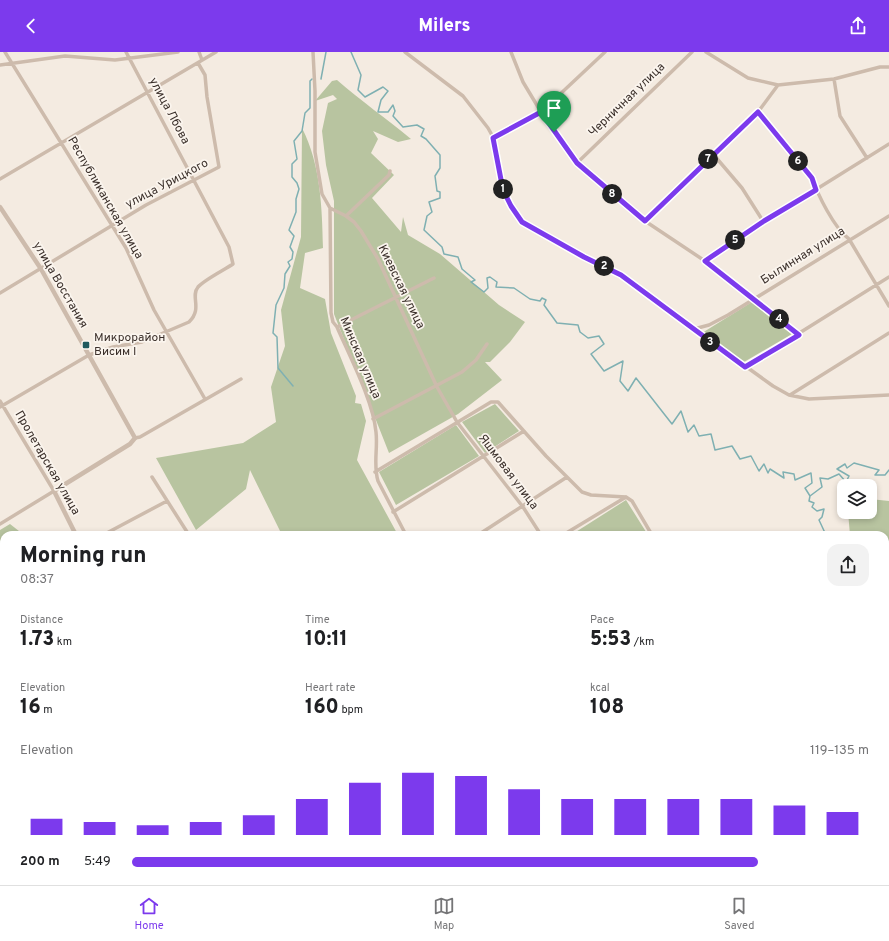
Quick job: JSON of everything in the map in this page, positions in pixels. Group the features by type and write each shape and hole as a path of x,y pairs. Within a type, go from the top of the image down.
{"street":[{"name":"Республиканская улица","path":"5,52 62,142 126,248 154,310 204,399"},
{"name":"улица Лбова","path":"126,52 229,247 233,264 198,287 195,294 197,306 194,317 189,322 167,331"},
{"path":"0,65 12,63 23,64 66,56 115,60 178,52"},
{"path":"199,52 202,60"},
{"path":"0,179 216,52"},
{"path":"313,52 315,91 315,152 322,194 330,208"},
{"path":"405,52 463,96 493,138 503,190 511,206 522,222 584,257 621,275 745,367 789,395 809,399 889,395"},
{"path":"510,52 523,82 541,112 577,163 645,221 705,261 799,335"},
{"path":"493,138 541,112 605,52"},
{"name":"Черничная улица","path":"577,163 692,52"},
{"path":"706,52 748,78 778,85 834,79 880,67 889,67"},
{"name":"улица Урицкого","path":"0,293 146,205 219,167 207,97 205,75 198,63"},
{"path":"834,79 840,116 867,158"},
{"path":"645,221 712,154 758,112 778,85"},
{"path":"758,112 812,178 816,190 842,234 849,239 889,306"},
{"path":"705,261 764,221 889,144"},
{"path":"712,154 742,188 764,221"},
{"path":"346,216 388,175 390,171"},
{"name":"улица Восстания","path":"0,207 40,269 135,438"},
{"name":"Киевская улица","path":"330,208 354,222 365,236 397,298 437,387 457,422"},
{"name":"Минская улица","path":"330,208 331,313 333,322 337,328 364,392 373,419 376,432 375,472"},
{"name":"Былинная улица","path":"694,329 709,325 889,216"},
{"path":"337,328 434,278"},
{"path":"745,367 889,278"},
{"path":"1,406 89,355 113,347 142,342 167,331"},
{"path":"789,395 889,333"},
{"path":"373,419 437,387 462,372 476,360 487,344"},
{"path":"0,524 130,444 135,438 140,437 241,379"},
{"name":"Пролетарская улица","path":"0,401 1,406 54,491 74,531"},
{"path":"404,531 393,512 375,472 491,402 498,402 582,492 591,495 626,497 632,501 650,531"},
{"name":"Яшмовая улица","path":"457,422 523,507 538,531"},
{"path":"393,512 524,431"},
{"path":"152,477 186,531"},
{"path":"484,531 567,477"},
{"path":"570,531 626,497"},
{"path":"111,531 167,501"}],"green space":[{"path":"337,80 411,139 398,142 373,131 378,139 371,153 394,175 372,198 401,232 403,217 408,235 440,254 499,305 525,322 510,342 490,362 485,362 502,380 458,414 389,453 334,314 334,201 326,165 322,131 328,103 337,99 333,95 315,101 332,81"},
{"path":"302,128 317,172 321,202 323,248 305,253 300,288 325,299 331,333 356,396 355,403 361,404 366,421 357,460 396,531 280,531 250,470 246,489 196,530 156,458 243,443 276,422 271,387 285,346 281,310 301,237"},
{"path":"752,302 792,334 744,362 702,333"},
{"path":"495,404 519,431 485,453 462,422"},
{"path":"456,425 479,456 396,505 379,472"},
{"path":"626,500 645,531 577,531"},
{"path":"877,500 889,501 889,531 850,531 849,519 877,519"},
{"path":"10,524 19,531 0,531"}],"waterway":[{"path":"321,79 326,52"},
{"path":"351,52 361,75 358,90 365,97 383,87 388,91 381,100 378,112 388,112 393,105 395,111 393,116 403,127 417,125 424,129 421,136 426,139 440,155 440,168 435,176 437,191 440,192 440,198 429,202 432,212 427,216 424,230 442,247 444,254 458,257 462,269 475,280 471,282 484,292 488,288 487,278 490,277 497,282 496,287 514,288 530,299 540,301 542,298 546,300 544,305 557,323 578,325 580,332 588,338 599,336 604,344 591,354 604,371 623,361 620,381 628,391 636,378 672,424 681,411 688,432 694,425 699,436 711,434 715,450 732,446 740,459 751,456 759,471 764,464 768,473 770,469 784,478 783,472 794,474 795,480 811,473 812,483 805,488 810,496 822,487 820,478 828,479 839,474 846,482 849,476 837,469 845,464 847,468 854,463 879,470 875,475 885,475 889,470"},
{"path":"293,386 278,368 277,337 273,333 276,305 284,288 285,274 290,266 288,262 292,259 293,252 290,247 294,236 289,230 296,212 296,199 299,189 297,183 292,177 292,164 297,159 294,141 302,131 305,113 310,108 310,81 312,79"},
{"path":"810,496 809,501 814,503 812,507 817,511 824,509 822,517 819,520 824,531"}],"place":[{"name":"Микрорайон Висим I","path":"86,345"}],"route":[{"path":"541,112 554,132 577,163 645,221 712,154 758,112 812,178 816,190 764,221 705,261 799,335 745,367 621,275 584,257 522,222 511,206 503,190 493,138 541,112"}]}
